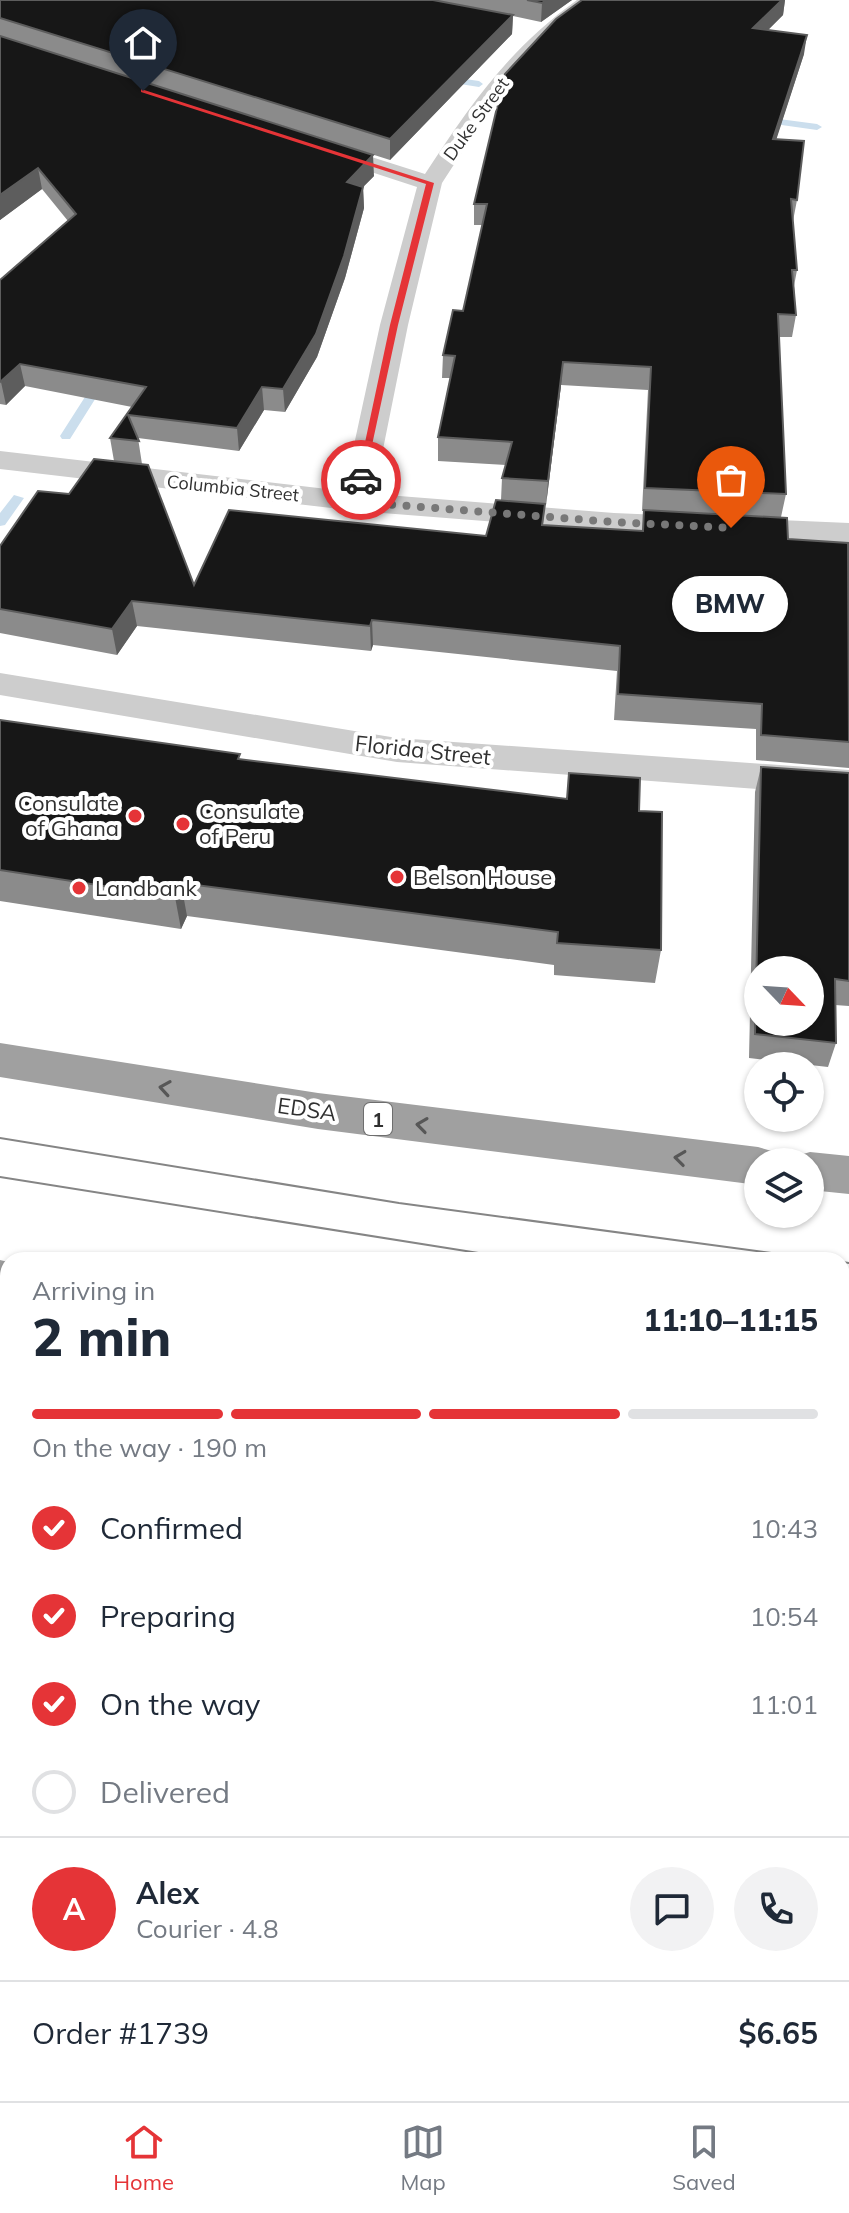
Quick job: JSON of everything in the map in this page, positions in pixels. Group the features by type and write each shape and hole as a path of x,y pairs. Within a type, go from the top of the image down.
{"highway":[{"name":"EDSA","path":"0,1060 333,1113 744,1164"},
{"path":"824,1172 849,1175"}],"street":[{"name":"Duke Street","path":"357,502 394,325 430,183 489,94 546,32 590,0"},
{"path":"517,27 546,32"},
{"path":"297,140 430,183"},
{"name":"Columbia Street","path":"0,460 357,502 614,522 849,533"},
{"name":"Florida Street","path":"0,684 397,750 849,783"}],"building":[{"path":"0,0 433,0 513,15 390,139 0,18"},
{"path":"582,0 782,0 753,28 807,35 773,139 804,141 797,200 791,199 797,270 792,270 796,315 778,314 786,494 645,488 651,367 563,362 548,481 502,478 512,442 438,437 455,356 443,355 453,310 463,311 487,204 474,204 505,74 556,19"},
{"path":"0,36 373,155 347,182 363,187 344,256 316,334 283,389 262,387 237,428 128,415 139,441 110,438 146,387 20,364 0,382 0,280 76,214 38,168 0,195"},
{"path":"94,459 148,465 194,585 229,510 486,536 496,500 545,504 542,525 643,531 644,510 787,518 788,539 848,543 849,742 761,735 762,704 618,694 620,646 372,620 370,626 132,601 112,629 0,609 0,546 38,491 69,494"},
{"path":"0,720 240,754 238,759 567,799 569,773 640,778 639,811 662,812 661,950 557,943 558,932 181,883 175,897 0,870"},
{"path":"761,767 849,773 849,981 835,979 836,1043 773,1036 824,1036 824,956 757,956"}],"waterway":[{"path":"444,79 479,84"},
{"path":"757,119 817,127"},
{"path":"66,436 103,377"},
{"path":"0,522 18,498"}],"tram line":[{"path":"0,1138 399,1203 764,1252"},
{"path":"0,1177 472,1252"}],"way so far":[{"path":"361,480 357,502 731,528"}],"place":[{"name":"BMW","path":"731,528"},
{"name":"Consulate of Ghana","path":"135,816"},
{"name":"Consulate of Peru","path":"183,824"},
{"name":"Belson House","path":"397,877"},
{"name":"Landbank","path":"79,888"}],"route":[{"path":"143,91 430,183 394,325 361,480"}]}
